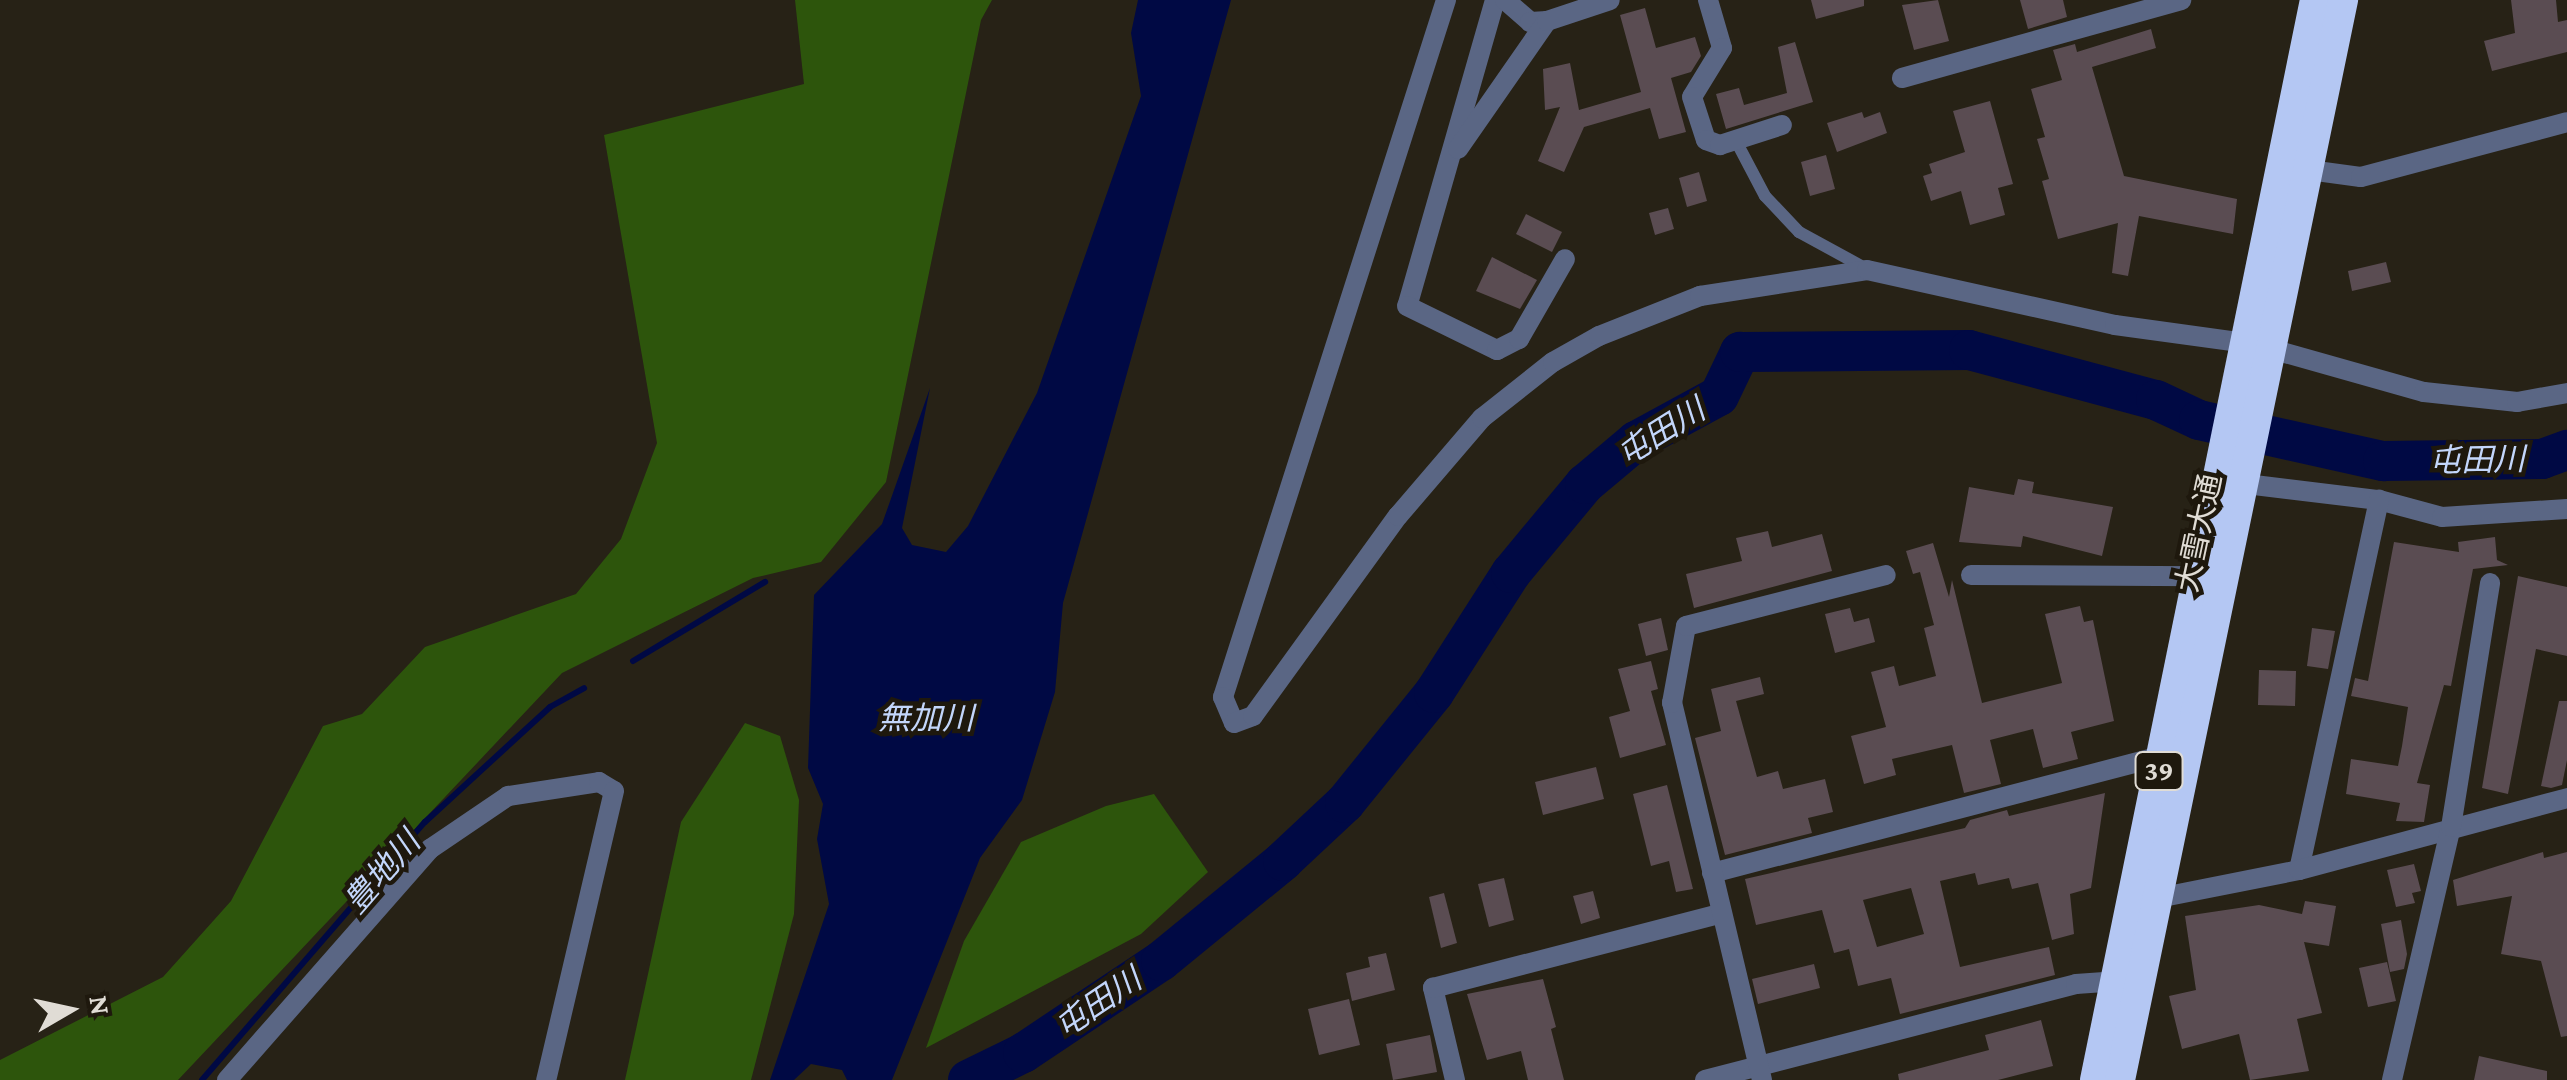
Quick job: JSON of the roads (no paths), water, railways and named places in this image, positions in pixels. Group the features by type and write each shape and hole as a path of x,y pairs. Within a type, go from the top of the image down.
{"highway":[{"name":"大雪大通","path":"2120,1080 2239,471 2314,0"},
{"name":"大雪大通","path":"2257,356 2309,170 2343,0"},
{"name":"大雪大通","path":"2095,1080 2199,576 2239,471"}],"street":[{"path":"1446,0 1223,697 1234,723 1253,716 1398,516 1482,418 1553,362 1700,296 1774,279 1868,270 2424,392 2517,402 2567,393"},
{"path":"1495,0 1407,306 1498,350 1518,339 1564,259"},
{"path":"1505,0 1530,22 1547,21 1610,0"},
{"path":"1708,0 1722,48 1692,97 1706,140 1736,141 1782,125"},
{"path":"1902,78 2181,0"},
{"path":"1448,164 1547,21"},
{"path":"2309,170 2361,178 2567,122"},
{"path":"2239,471 2442,517 2567,509"},
{"path":"2298,870 2379,500"},
{"path":"1760,1073 1672,703 1686,626 1886,575"},
{"path":"1971,576 2199,576"},
{"path":"2392,1080 2452,827 2490,583"},
{"path":"1712,873 2162,756"},
{"path":"227,1080 430,848 508,796 599,782 614,792 546,1080"},
{"path":"2158,898 2298,870 2567,798"},
{"path":"1456,1080 1433,988 1720,914"},
{"path":"1705,1080 1760,1073 2076,984 2116,981"}],"lane":[{"path":"1736,141 1765,196 1800,232 1868,270"}],"water":[{"name":"無加川","path":"1138,0 1231,0 1063,603 1055,692 1022,800 980,858 892,1080 847,1080 842,1070 811,1064 794,1080 770,1080 829,904 817,839 823,804 808,768 814,595 882,524 930,388 902,528 912,545 946,552 968,526 1037,393 1141,96 1131,33"}],"waterway":[{"name":"屯田川","path":"968,1080 1023,1053 1161,961 1283,861 1345,803 1434,693 1511,573 1585,484 1636,441 1719,396 1740,352 1969,350 2156,400 2199,420 2383,461 2542,459 2567,450"},
{"name":"豊地川","path":"633,661 765,582"},
{"name":"豊地川","path":"202,1080 425,822 550,707 584,688"}]}
